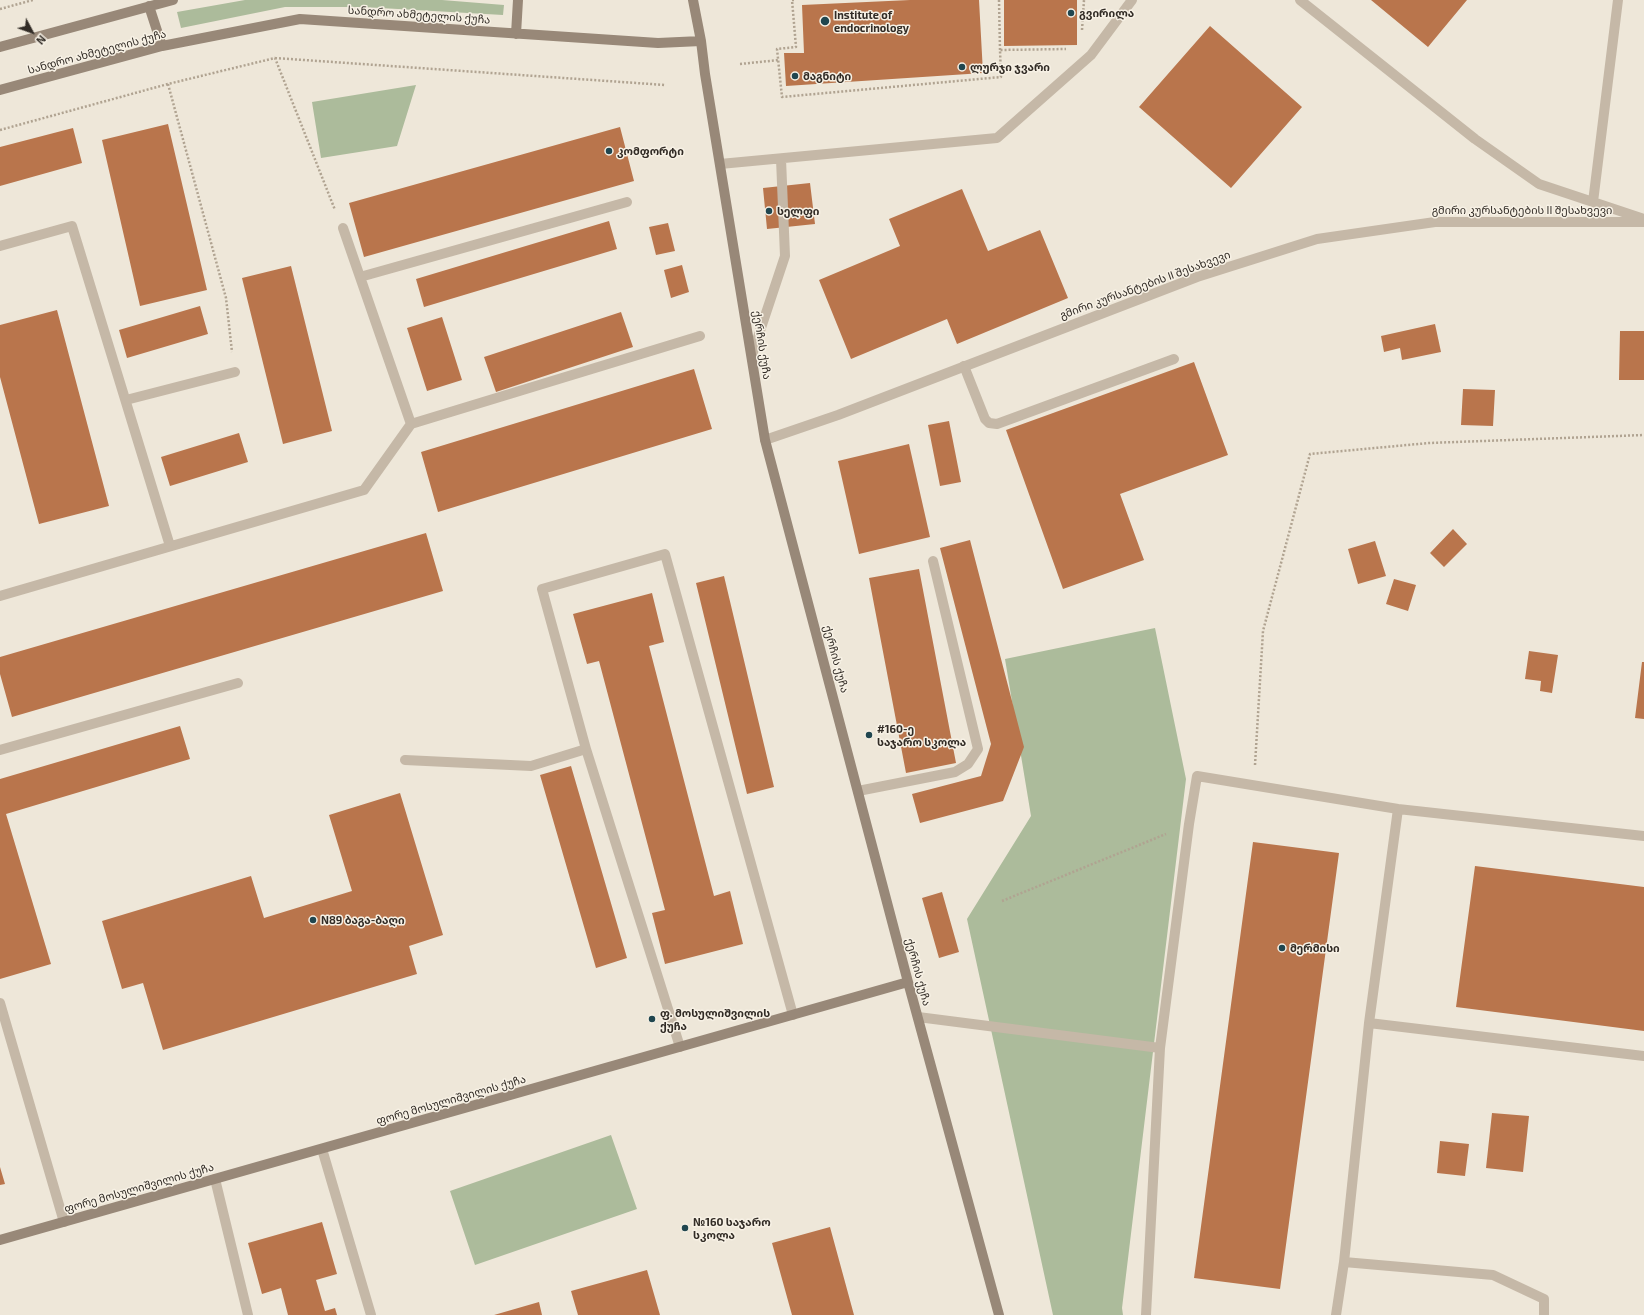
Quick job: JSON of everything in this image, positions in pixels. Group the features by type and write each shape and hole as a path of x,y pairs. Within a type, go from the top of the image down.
{"main road":[{"path":"0,47 173,0"},
{"path":"516,34 518,0"},
{"name":"ქერჩის ქუჩა","path":"693,0 701,41 765,440 908,982 999,1315"},
{"path":"149,6 162,46"},
{"name":"სანდრო ახმეტელის ქუჩა","path":"0,90 162,46 300,19 658,43 701,41"},
{"name":"ფორე მოსულიშვილის ქუჩა","path":"0,1240 908,982"}],"street":[{"path":"720,164 997,138 1091,55 1132,0"},
{"path":"1300,0 1475,139 1539,184 1644,218"},
{"path":"1593,202 1618,0"},
{"path":"752,355 785,256 781,159"},
{"path":"360,277 627,202"},
{"name":"გმირი კურსანტების II შესახვევი","path":"765,440 838,416 1197,276 1317,239 1434,222 1644,222"},
{"path":"0,246 72,226 170,546"},
{"path":"343,228 411,424"},
{"path":"0,596 364,490 411,424 700,336"},
{"path":"964,366 986,419 989,423 997,424 1174,359"},
{"path":"126,400 235,372"},
{"path":"680,1047 586,749 542,589 664,554 793,1015"},
{"path":"858,791 955,772 968,764 978,749 933,561"},
{"path":"0,750 238,683"},
{"path":"405,760 531,766 586,749"},
{"path":"1146,1315 1160,1048 1189,824 1197,776 1398,809 1644,836"},
{"path":"1336,1315 1344,1262 1369,1023 1398,809"},
{"path":"0,1003 64,1222"},
{"path":"918,1018 1160,1048"},
{"path":"1369,1023 1644,1056"},
{"path":"322,1149 371,1315"},
{"path":"215,1179 248,1315"},
{"path":"1344,1262 1493,1275 1544,1299 1544,1315"}],"path":[{"path":"0,9 33,0"},
{"path":"794,0 792,0 796,47 777,49 782,97 1001,78 999,0"},
{"path":"1082,34 1084,0"},
{"path":"1000,50 1074,48"},
{"path":"274,58 343,228"},
{"path":"0,130 168,84 274,58 665,85"},
{"path":"740,64 779,60"},
{"path":"168,84 226,298 235,372"},
{"path":"1254,785 1263,631 1310,454 1429,443 1644,435"},
{"path":"1002,901 1189,824"}],"green space":[{"path":"245,0 442,0 504,5 503,15 363,7 285,7 181,28 177,12"},
{"path":"416,85 397,146 321,158 312,102"},
{"path":"1155,628 1186,779 1122,1308 1123,1315 1053,1315 967,919 1031,816 1005,659"},
{"path":"611,1135 637,1209 475,1265 450,1191"}],"building":[{"path":"910,0 979,0 983,73 786,86 784,53 804,53 802,5"},
{"path":"1004,0 1077,0 1077,45 1004,46"},
{"path":"1371,0 1467,0 1428,47"},
{"path":"1210,26 1302,107 1231,188 1139,107"},
{"path":"168,124 207,290 140,306 102,140"},
{"path":"620,127 634,181 364,257 349,203"},
{"path":"73,128 82,163 0,186 0,147"},
{"path":"810,183 815,224 767,229 763,188"},
{"path":"962,189 988,251 1040,230 1068,298 957,344 947,319 851,359 819,280 900,246 889,219"},
{"path":"609,221 617,249 424,307 416,279"},
{"path":"668,223 675,251 656,255 649,227"},
{"path":"682,265 689,292 671,298 664,270"},
{"path":"291,266 332,431 283,444 242,278"},
{"path":"200,306 208,334 127,358 119,330"},
{"path":"57,310 109,506 39,524 0,377 0,325"},
{"path":"621,312 633,347 496,392 484,357"},
{"path":"442,317 462,380 427,391 407,328"},
{"path":"1435,324 1441,352 1402,360 1400,348 1384,352 1381,336"},
{"path":"1620,331 1644,331 1644,380 1619,380"},
{"path":"1194,362 1228,455 1120,494 1144,560 1063,589 1006,430"},
{"path":"694,369 712,429 438,512 421,452"},
{"path":"1463,389 1495,390 1493,426 1461,425"},
{"path":"949,421 961,482 940,486 928,425"},
{"path":"239,433 248,462 170,486 161,457"},
{"path":"909,444 930,537 859,554 838,461"},
{"path":"1453,529 1467,544 1444,567 1430,553"},
{"path":"426,533 443,591 12,717 0,674 0,657"},
{"path":"970,540 1024,747 1003,801 920,823 912,794 981,776 991,744 940,548"},
{"path":"1375,541 1386,576 1358,584 1348,549"},
{"path":"919,569 956,763 906,773 869,578"},
{"path":"724,576 774,787 747,794 696,583"},
{"path":"1394,579 1416,585 1408,611 1386,604"},
{"path":"652,593 664,642 649,646 714,896 730,891 743,944 665,964 652,913 665,910 599,661 587,664 573,614"},
{"path":"1529,651 1558,655 1552,693 1540,691 1541,681 1525,679"},
{"path":"1642,662 1644,662 1644,719 1635,718"},
{"path":"180,726 190,759 6,814 51,964 0,979 0,779"},
{"path":"571,766 627,958 596,968 540,775"},
{"path":"400,793 443,935 409,946 417,974 163,1050 143,983 122,989 102,921 251,876 264,918 352,891 329,815"},
{"path":"1253,842 1339,853 1280,1289 1194,1278"},
{"path":"1475,866 1644,887 1644,1031 1456,1007"},
{"path":"942,892 959,952 939,958 922,898"},
{"path":"1492,1113 1529,1116 1523,1172 1486,1168"},
{"path":"1440,1141 1469,1144 1465,1176 1437,1173"},
{"path":"0,1167 5,1184 0,1185"},
{"path":"322,1222 337,1274 316,1280 325,1311 335,1308 337,1315 288,1315 281,1288 262,1294 248,1243"},
{"path":"830,1227 854,1315 792,1315 772,1243"},
{"path":"647,1270 660,1315 578,1315 571,1291"},
{"path":"539,1302 542,1315 494,1315"}],"place":[{"name":"გვირილა","path":"1071,13"},
{"name":"Institute of endocrinology","path":"825,21"},
{"name":"ლურჯი ჯვარი","path":"962,67"},
{"name":"მაგნიტი","path":"795,76"},
{"name":"კომფორტი","path":"609,151"},
{"name":"სელფი","path":"769,211"},
{"name":"#160-ე საჯარო სკოლა","path":"869,735"},
{"name":"N89 ბაგა-ბაღი","path":"313,920"},
{"name":"მერმისი","path":"1282,948"},
{"name":"ფ. მოსულიშვილის ქუჩა","path":"652,1019"},
{"name":"№160 საჯარო სკოლა","path":"685,1228"}]}
